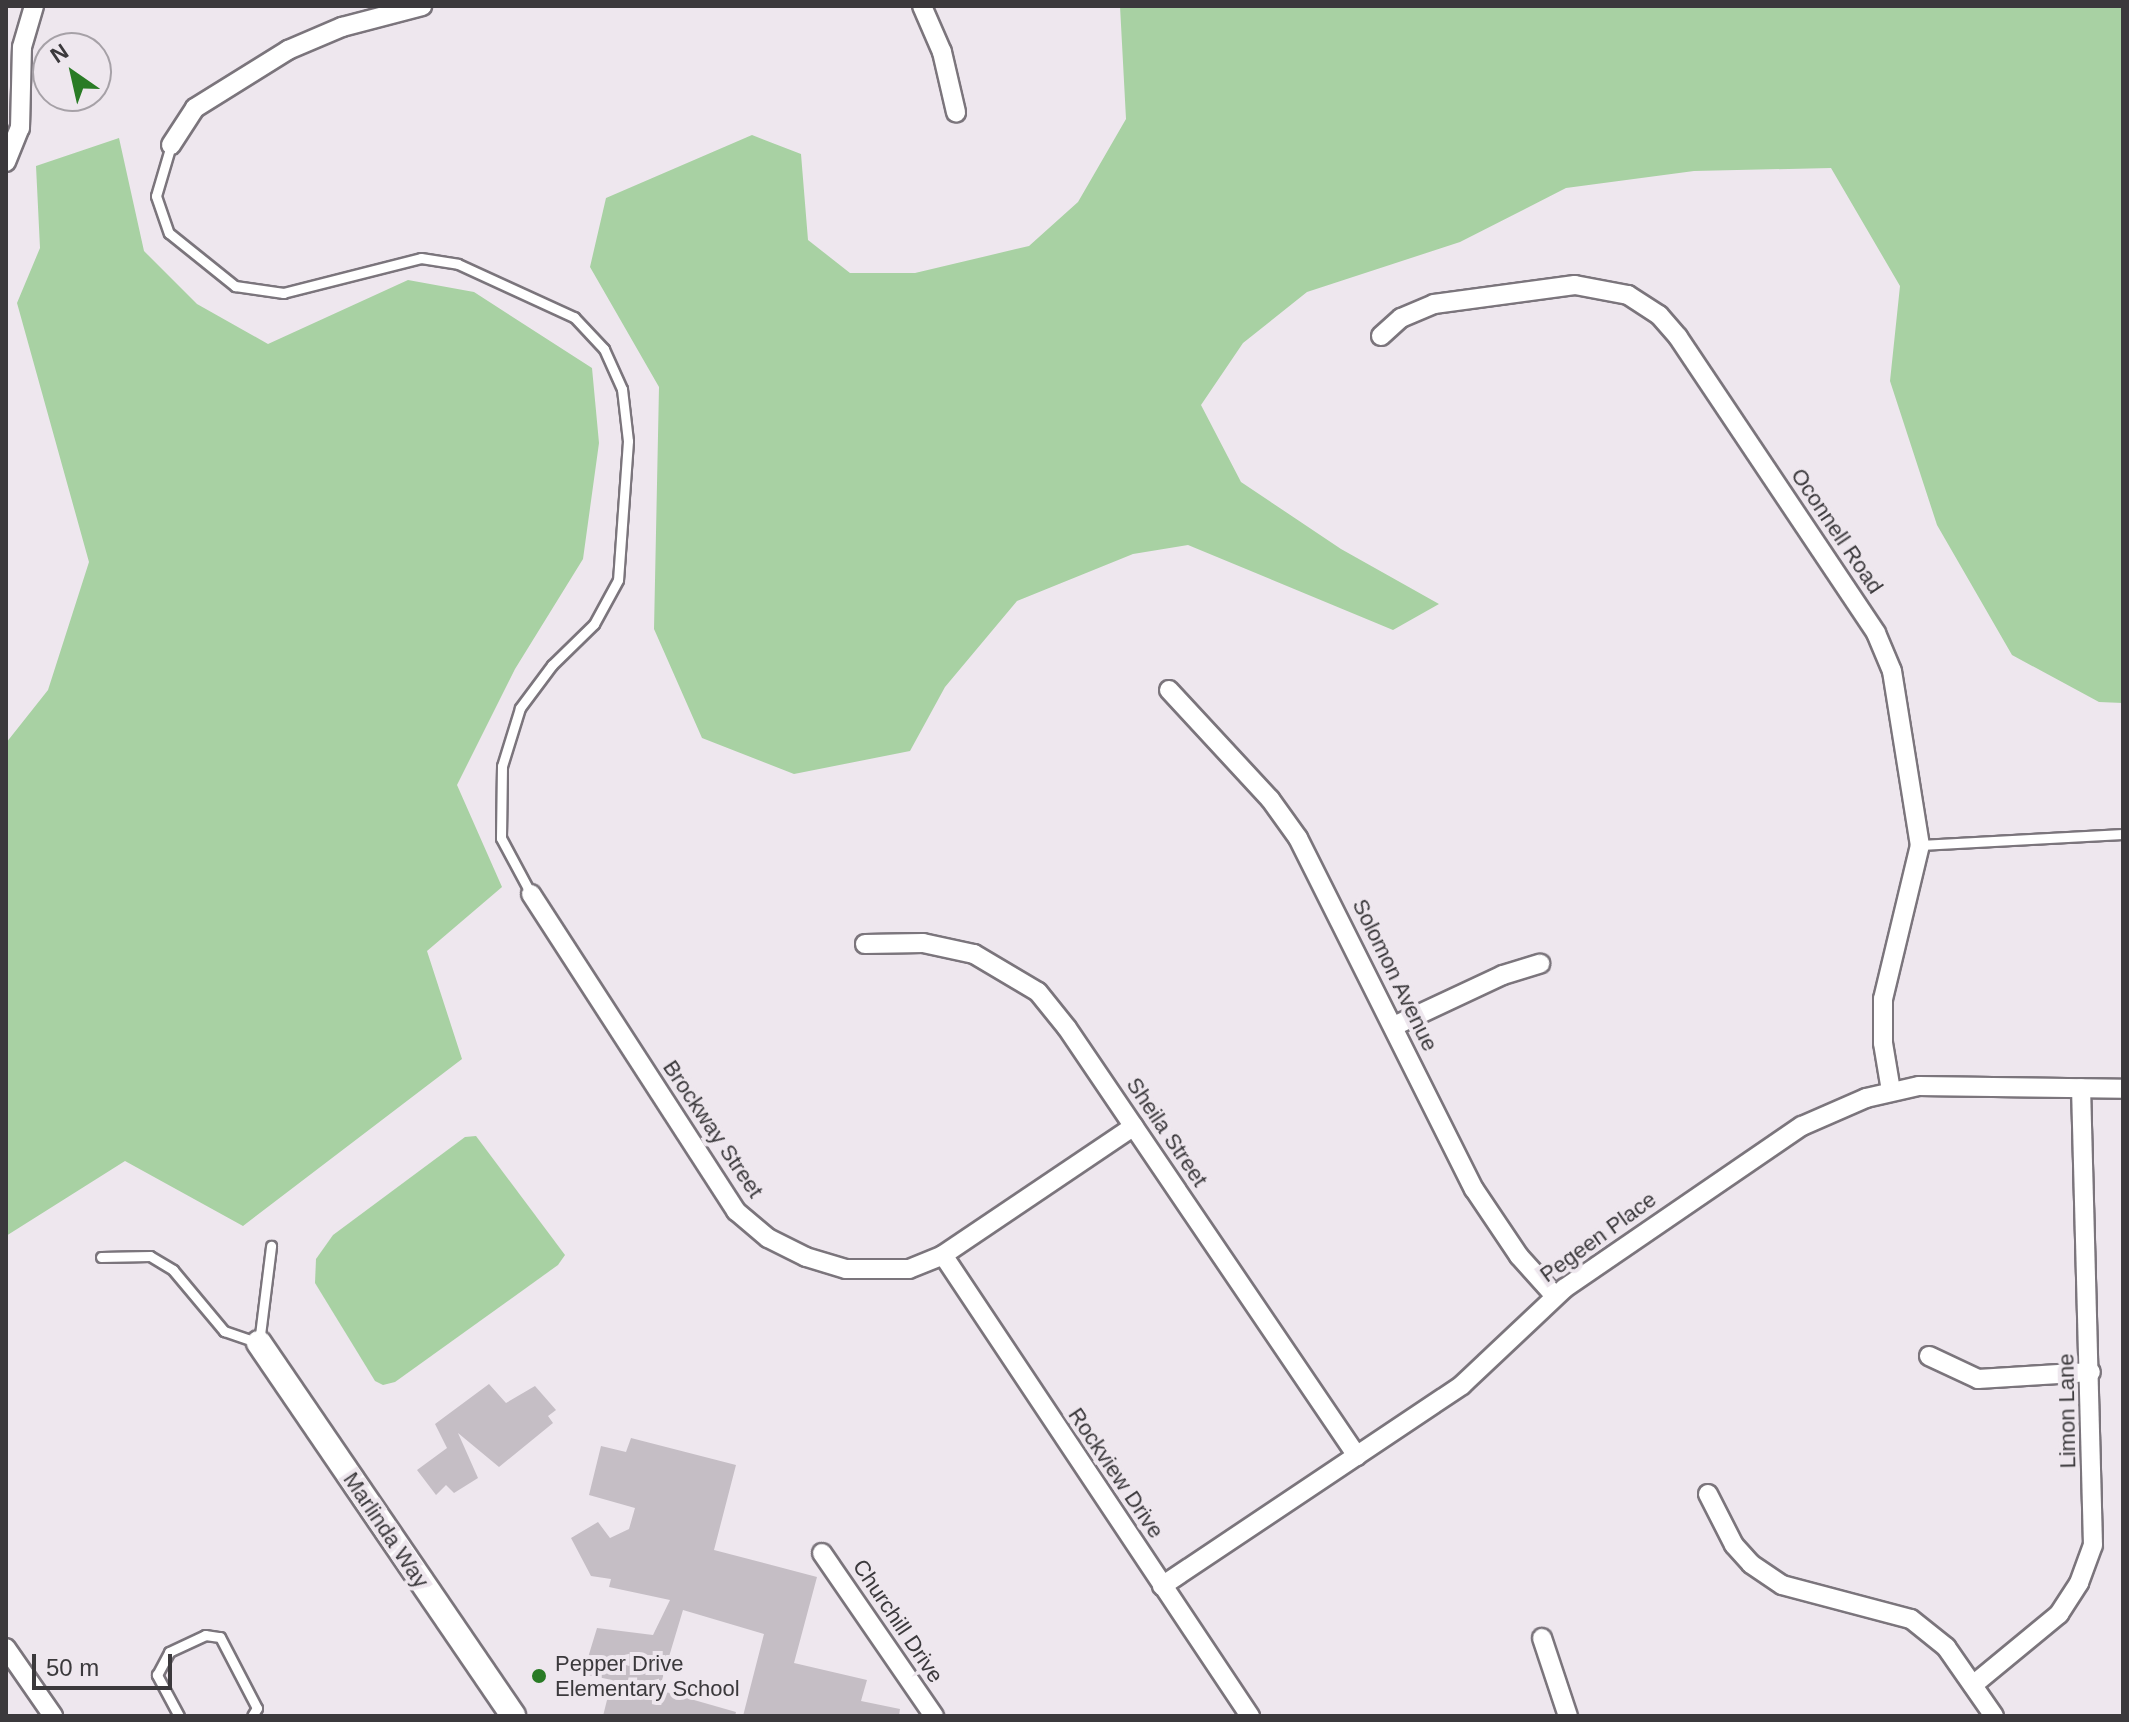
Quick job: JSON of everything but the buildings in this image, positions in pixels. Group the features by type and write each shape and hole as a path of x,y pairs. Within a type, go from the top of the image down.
{"street":[{"path":"6,162 20,128 22,47 34,6"},
{"path":"171,145 195,108 276,57 342,27 422,6"},
{"path":"922,6 942,52 956,112"},
{"name":"Oconnell Road","path":"1381,336 1401,318 1434,304 1575,285 1615,290 1659,315 1881,640 1896,686 1920,845 1883,999 1883,1043 1891,1091"},
{"name":"Solomon Avenue","path":"1169,690 1291,827 1486,1209 1555,1296"},
{"name":"Brockway Street","path":"531,894 736,1211 752,1226 796,1253 846,1269 909,1269 943,1255 1134,1126"},
{"name":"Sheila Street","path":"865,944 900,941 954,949 1013,973 1059,1016 1357,1456"},
{"path":"1394,1026 1512,971 1540,964"},
{"name":"Pegeen Place","path":"1162,1586 1479,1372 1555,1296 1784,1137 1891,1091 1947,1084 2123,1089"},
{"name":"Limon Lane","path":"1973,1685 2048,1626 2069,1601 2088,1564 2093,1545 2091,1372 2081,1088"},
{"name":"Rockview Drive","path":"943,1255 1250,1716"},
{"name":"Marlinda Way","path":"259,1343 513,1716"},
{"path":"1929,1356 1978,1379 2091,1372"},
{"path":"1708,1494 1734,1545 1751,1564 1782,1585 1911,1619 1946,1647 1994,1716"},
{"name":"Churchill Drive","path":"822,1553 934,1716"},
{"path":"1542,1638 1568,1716"},
{"path":"6,1648 53,1716"}],"lane":[{"path":"171,145 156,196 169,233 235,286 283,293 421,258 446,262 574,317 604,349 622,389 628,441 618,580 594,624 552,665 520,708 502,766 501,838 531,894"},
{"path":"1920,845 2123,834"},
{"path":"101,1257 150,1256 173,1270 224,1331 259,1343 271,1246"},
{"path":"179,1716 157,1675 169,1652 205,1635 220,1637 257,1708 252,1716"}],"green space":[{"path":"1120,6 2123,6 2123,703 2099,702 2012,655 1937,525 1890,381 1900,286 1831,168 1694,171 1566,188 1460,242 1307,292 1243,343 1201,405 1241,482 1341,549 1439,604 1393,630 1188,545 1133,554 1017,601 945,687 910,751 794,774 702,738 654,629 659,387 590,267 606,198 752,135 801,154 808,240 850,273 915,273 1029,246 1078,202 1126,119"},
{"path":"119,138 144,251 197,304 268,344 408,280 474,292 592,368 599,443 583,559 515,669 457,785 502,887 427,951 462,1059 243,1226 125,1161 6,1236 6,743 48,690 89,562 17,303 40,248 36,166"},
{"path":"476,1136 565,1255 558,1265 395,1382 383,1385 375,1381 315,1283 316,1259 333,1235 465,1137"}],"place":[{"name":"Pepper Drive Elementary School","path":"539,1676"}]}
